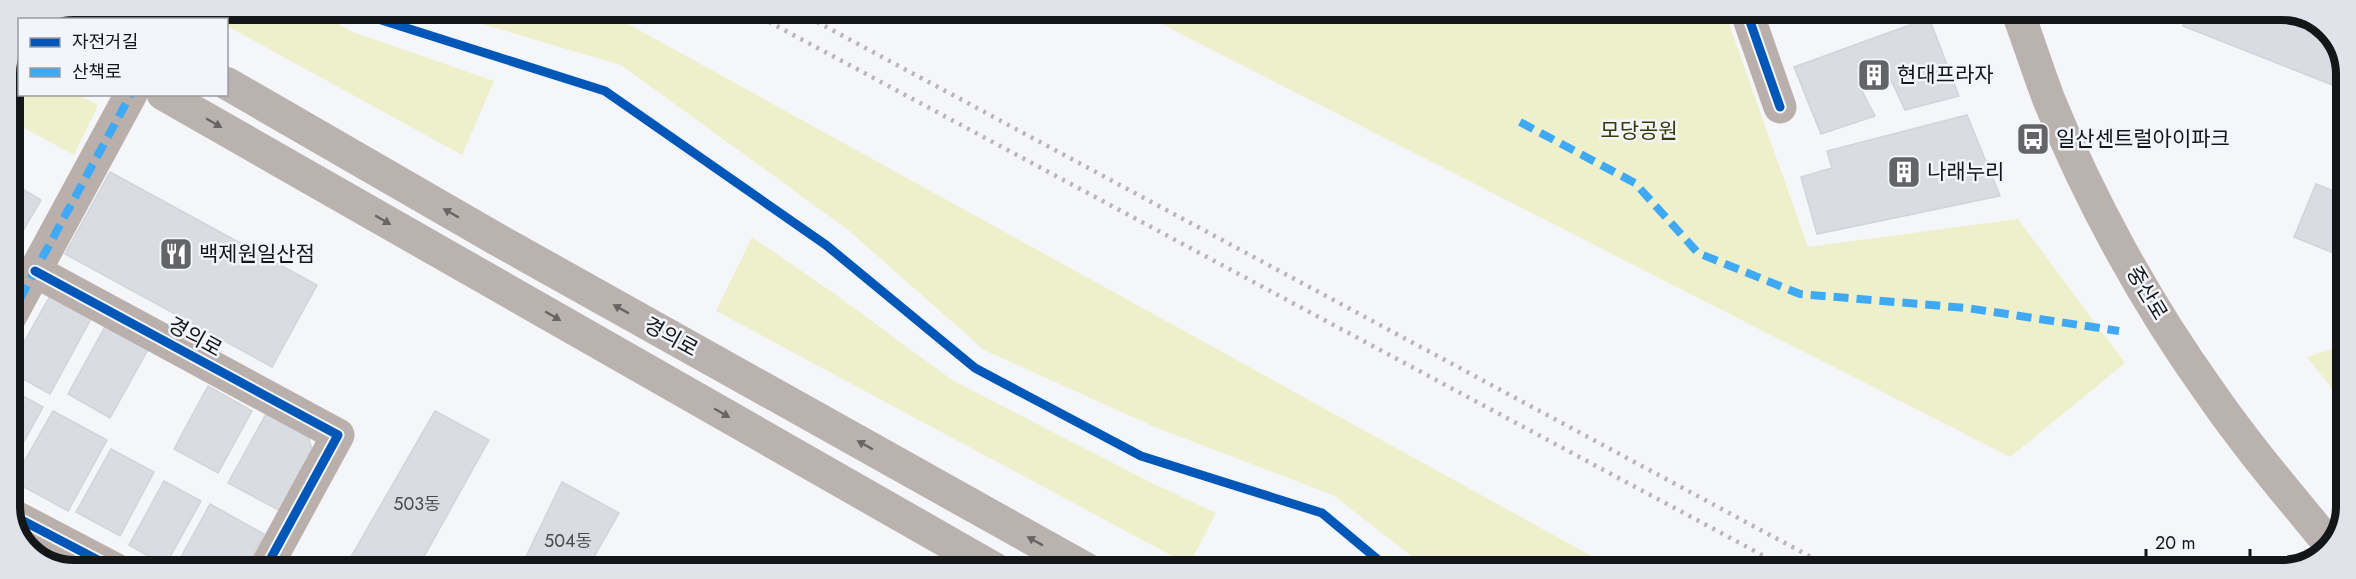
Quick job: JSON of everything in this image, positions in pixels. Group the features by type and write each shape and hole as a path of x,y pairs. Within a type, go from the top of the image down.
{"main road":[{"name":"중산로","path":"2021,20 2050,100 2096,204 2152,303 2208,391 2325,538"},
{"name":"경의로","path":"228,84 498,240 1070,560"},
{"name":"경의로","path":"167,96 979,560"}],"street":[{"path":"1750,20 1780,107"},
{"path":"20,299 130,96"},
{"name":"경의로","path":"35,271 338,435 270,560"},
{"path":"22,520 98,560"}],"green space":[{"path":"228,20 330,20 353,32 494,81 462,155 228,27"},
{"path":"468,20 621,20 1599,560 1416,560 1333,495 1157,428 984,350 847,229 621,65"},
{"name":"모당공원","path":"1154,20 1728,20 1808,247 2018,219 2125,363 2010,457"},
{"path":"20,96 81,96 98,105 74,155 20,126"},
{"path":"752,237 835,294 952,380 1148,481 1216,513 1192,560 1180,560 716,311"},
{"path":"2336,348 2336,393 2307,357"}],"building":[{"name":"현대프라자","path":"1923,20 1930,20 1959,96 1905,110 1892,82 1862,91 1875,116 1821,134 1794,67"},
{"path":"2185,20 2282,20 2303,24 2323,38 2329,47 2335,60 2336,84 2335,86 2183,26"},
{"name":"나래누리","path":"1967,115 2000,196 1817,234 1801,177 1832,168 1827,151"},
{"path":"110,172 317,285 272,367 65,254"},
{"path":"2316,184 2336,192 2336,254 2294,237"},
{"path":"20,188 41,200 20,236"},
{"path":"51,294 92,317 50,394 20,377 20,349"},
{"path":"107,323 150,346 110,418 68,394"},
{"path":"208,386 252,411 218,473 174,449"},
{"path":"20,394 43,407 20,449"},
{"path":"271,405 305,424 315,461 286,514 228,483"},
{"path":"53,411 107,440 68,511 20,485 20,469"},
{"path":"435,411 489,440 422,560 349,560"},
{"path":"111,449 154,472 120,536 76,512"},
{"path":"164,481 201,501 168,560 155,560 129,545"},
{"path":"562,482 619,513 592,560 524,560"},
{"path":"210,504 264,534 250,560 179,560"}],"railway":[{"path":"765,20 1771,560"},
{"path":"813,20 1816,560"}],"marked path":[{"path":"20,299 130,96"},
{"path":"1520,122 1635,183 1698,253 1800,294 1967,308 2119,331"}],"cycle path":[{"path":"381,20 605,91 826,245 975,368 1141,456 1322,513 1378,560"},
{"path":"1750,20 1780,107"},
{"path":"35,271 338,435 270,560"},
{"path":"22,520 98,560"}],"place":[{"name":"현대프라자","path":"1874,75"},
{"name":"일산센트럴아이파크","path":"2033,139"},
{"name":"나래누리","path":"1904,172"},
{"name":"백제원일산점","path":"176,254"}]}
